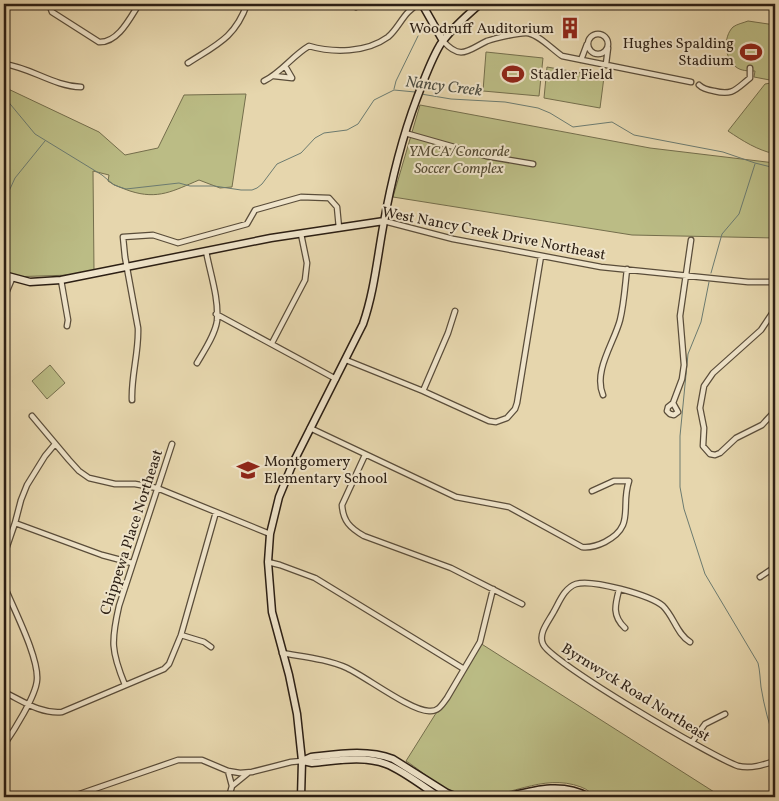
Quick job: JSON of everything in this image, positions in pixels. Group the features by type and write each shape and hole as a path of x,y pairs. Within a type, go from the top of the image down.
{"main road":[{"path":"421,4 443,41"},
{"path":"301,797 302,761 297,714 289,675 272,612 268,562 270,534 279,497 293,463 346,360 370,305 396,161 424,79 443,41 480,4"},
{"name":"West Nancy Creek Drive Northeast","path":"4,275 12,279 37,283 61,280 206,251 384,221"},
{"path":"302,761 311,757 368,752 384,755 456,797"},
{"path":"302,761 312,763 364,759 378,761 395,768 439,797"},
{"path":"507,797 550,788 574,790 589,797"},
{"path":"544,797 570,797"}],"street":[{"path":"49,4 52,12 99,42 104,42 117,35 139,4"},
{"path":"188,63 221,42 236,28 247,4"},
{"path":"264,81 274,76 309,46 338,51 356,49 375,43 388,36 402,18 421,4"},
{"path":"443,41 450,48 458,52 468,52 488,41 527,33 538,37 562,56 692,82"},
{"path":"581,60 590,37 600,34 607,40 606,64"},
{"path":"587,43 589,50 598,55 604,53 608,47"},
{"path":"4,64 23,68 54,82 81,87"},
{"path":"274,76 292,78 285,66"},
{"path":"699,85 702,88 726,94 738,88 750,78 750,68"},
{"path":"404,133 486,156 533,164"},
{"path":"132,400 132,378 138,338 137,318 123,238 153,235 178,243 247,224 255,210 301,197 329,198 337,207 339,228"},
{"name":"West Nancy Creek Drive Northeast","path":"384,221 433,234 601,267 748,282 775,282"},
{"path":"272,343 305,280 307,263 302,234"},
{"path":"674,403 684,365 680,316 691,240"},
{"path":"197,363 217,322 216,300 206,251"},
{"path":"346,360 423,391 489,421 501,421 511,414 517,403 541,256"},
{"path":"603,395 600,379 620,319 627,269"},
{"path":"4,298 12,279"},
{"path":"61,280 68,320 67,326"},
{"path":"774,412 762,425 736,438 720,453 710,454 703,446 704,428 700,408 702,395 708,380 761,330 775,309"},
{"path":"423,391 448,333 455,311"},
{"path":"216,314 336,379"},
{"path":"32,416 79,471 90,478 115,484 135,484 157,488 270,534"},
{"path":"310,428 456,497 509,507 582,547 589,548 614,537 622,528 629,481 614,481 592,491"},
{"path":"4,555 15,523 20,500 45,456 55,444"},
{"name":"Chippewa Place Northeast","path":"125,685 115,661 113,642 119,606 172,444"},
{"path":"365,455 342,505 342,514 352,529 364,536 451,568 522,604"},
{"path":"4,692 37,709 50,713 62,712 164,669 169,664 181,635 216,512"},
{"path":"15,523 132,564"},
{"path":"268,562 315,578 464,669"},
{"path":"760,577 775,566"},
{"name":"Byrnwyck Road Northeast","path":"690,642 684,638 672,616 662,606 646,596 586,583 575,584 563,595 543,631 542,642 547,651 579,673 638,711 728,762 749,768 775,761"},
{"path":"4,585 34,660 37,680 28,704 4,746"},
{"path":"282,653 336,663 359,674 418,709 434,711 441,707 480,642 492,589"},
{"path":"619,590 615,614 618,622 624,628"},
{"path":"181,635 204,642 211,647"},
{"path":"692,742 705,724 725,714"},
{"path":"71,797 178,760 202,760 228,771 248,772 302,761"},
{"path":"228,771 232,786 229,797"},
{"path":"232,786 248,772"}],"green space":[{"name":"Hughes Spalding Stadium","path":"748,21 775,25 775,81 754,77 755,71 738,68 729,58 726,42 730,31 733,27"},
{"name":"Stadler Field","path":"486,52 543,58 539,96 483,91"},
{"path":"547,67 604,77 600,108 544,98"},
{"path":"771,83 775,87 775,154 756,148 728,131 765,84"},
{"path":"4,87 99,132 125,155 158,148 184,95 246,94 232,187 220,188 199,180 165,193 140,194 108,181 109,175 93,171 94,271 71,275 9,277 4,294"},
{"name":"YMCA/Concorde Soccer Complex","path":"420,105 650,148 775,163 775,238 632,235 393,197"},
{"path":"50,365 65,383 47,399 32,381"},
{"path":"480,643 722,797 597,797 581,787 566,783 538,784 497,794 469,796 452,791 436,782 406,761"}],"waterway":[{"path":"394,89 418,36"},
{"name":"Nancy Creek","path":"4,84 7,85 6,99 35,134 102,175 114,185 126,189 179,183 190,186 214,186 252,190 262,184 277,164 301,153 315,138 324,133 347,130 358,124 374,100 394,90 415,92"},
{"name":"Nancy Creek","path":"421,94 451,99 505,102 538,108 573,127 612,122 634,135 723,152 775,168"},
{"path":"4,202 15,178 45,141"},
{"path":"711,273 722,234 739,214 755,164"},
{"path":"709,282 701,322 688,354 680,436 680,487 684,509 705,574 758,663 764,701 775,742"}],"place":[{"name":"Woodruff Auditorium","path":"570,28"},
{"name":"Hughes Spalding Stadium","path":"751,52"},
{"name":"Stadler Field","path":"513,74"},
{"name":"Montgomery Elementary School","path":"248,470"}]}
